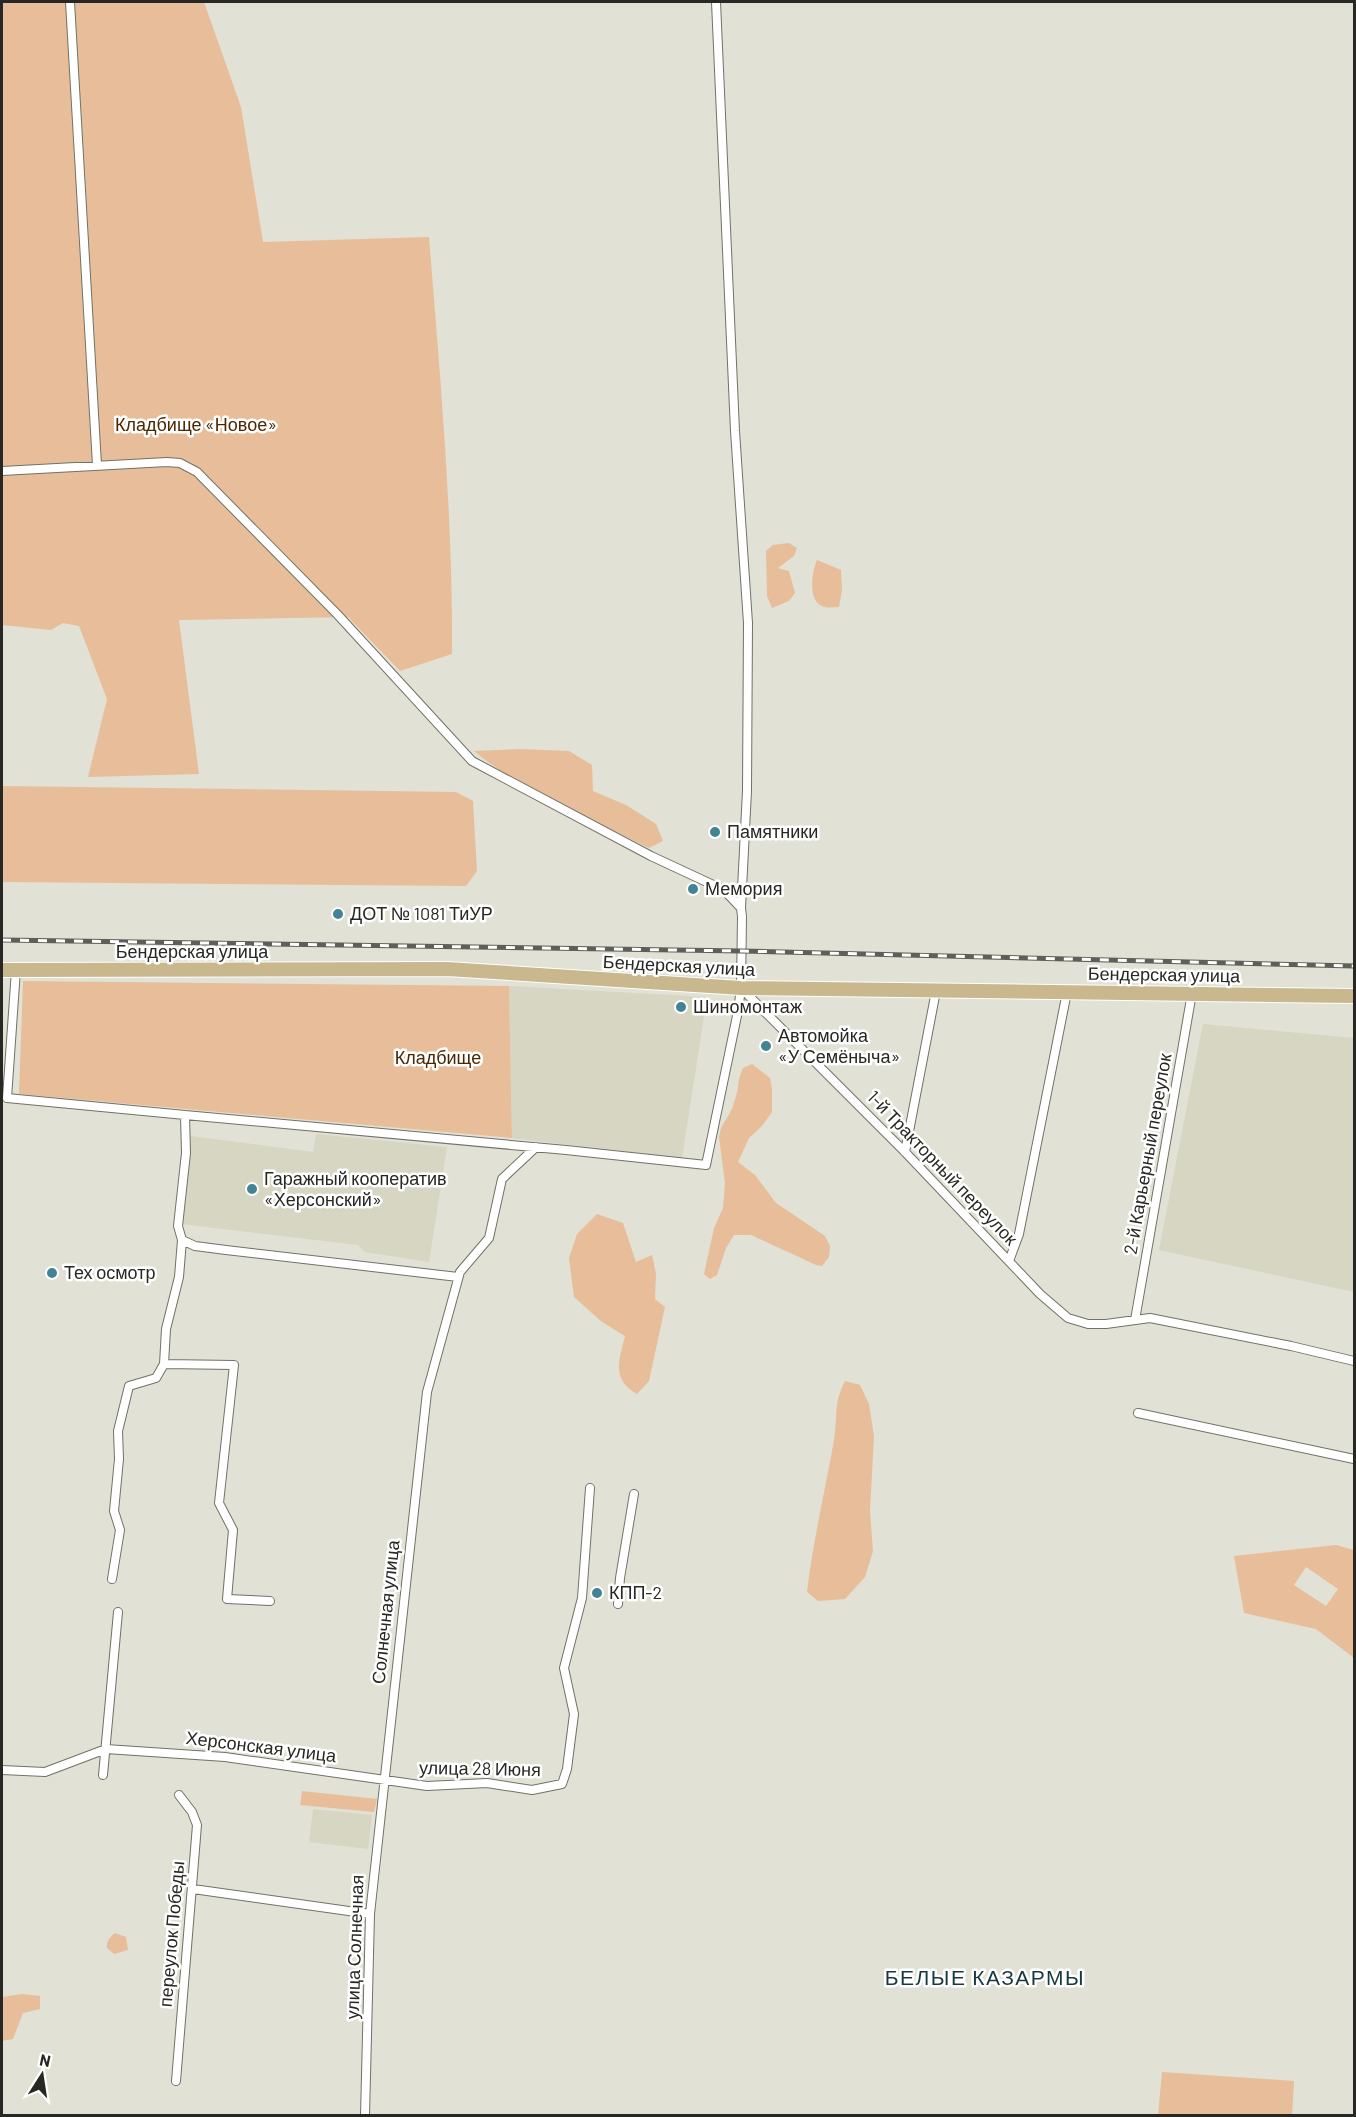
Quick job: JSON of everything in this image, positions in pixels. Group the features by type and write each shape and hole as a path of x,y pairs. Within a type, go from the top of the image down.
{"main road":[{"name":"Бендерская улица","path":"2,970 447,969 741,988 1354,996"}],"street":[{"path":"69,2 97,465"},
{"path":"16,970 7,1098 706,1165 741,988 741,908 747,791 748,623 735,431 716,2"},
{"path":"2,471 167,462 180,464 198,472 281,556 472,761 651,856 724,890 741,908"},
{"name":"1-й Тракторный переулок","path":"741,988 905,1152 1040,1294 1068,1318 1089,1324 1135,1320"},
{"path":"905,1152 936,991"},
{"path":"1009,1261 1019,1234 1067,992"},
{"name":"2-й Карьерный переулок","path":"1135,1320 1192,993"},
{"path":"112,1579 120,1530 114,1511 119,1459 118,1431 129,1386 156,1378 164,1364 166,1329 179,1277 182,1240 178,1226 186,1153 185,1115"},
{"path":"182,1240 195,1246 216,1249 458,1277 489,1238 502,1179 536,1147"},
{"name":"Солнечная улица","path":"384,1780 427,1392 458,1277"},
{"path":"1135,1320 1150,1318 1354,1361"},
{"path":"164,1364 234,1365 219,1503 233,1530 227,1599 270,1601"},
{"path":"1138,1413 1354,1459"},
{"name":"улица 28 Июня","path":"384,1780 427,1786 487,1783 532,1791 562,1784 567,1768 574,1714 564,1668 582,1598 590,1488"},
{"path":"618,1604 634,1494"},
{"path":"104,1775 118,1612"},
{"path":"2,1770 45,1772 106,1749"},
{"name":"Херсонская улица","path":"106,1749 225,1757 384,1780"},
{"name":"улица Солнечная","path":"365,2115 370,1914 384,1780"},
{"name":"переулок Победы","path":"176,2081 197,1824 192,1812 179,1795"},
{"path":"193,1888 370,1914"}],"shaded area":[{"path":"509,986 707,997 682,1158 512,1138"},
{"path":"1203,1024 1354,1038 1354,1292 1159,1250"},
{"path":"316,1134 447,1147 429,1262 365,1252 358,1245 181,1224 191,1136 313,1152"},
{"path":"313,1809 372,1815 368,1849 309,1842"}],"green space":[{"name":"Кладбище «Новое»","path":"2,2 204,2 241,107 263,242 429,237 448,498 452,654 400,671 348,617 179,620 199,774 88,777 107,699 79,626 63,623 51,630 2,625"},
{"path":"789,543 797,548 794,556 778,568 789,571 795,593 789,601 772,608 767,596 766,551 773,545"},
{"path":"817,560 841,570 842,590 839,607 822,606 816,601 812,590"},
{"path":"519,749 569,751 592,765 593,791 626,805 656,824 663,841 649,848 536,792 493,766 474,751"},
{"path":"2,786 456,792 473,801 477,871 466,886 2,882"},
{"name":"Кладбище","path":"23,981 509,986 512,1138 19,1094"},
{"path":"752,1064 770,1078 772,1112 749,1138 738,1162 755,1175 776,1203 825,1236 830,1246 829,1257 822,1266 816,1265 751,1235 734,1235 726,1248 717,1275 710,1279 704,1274 714,1228 723,1208 725,1183 719,1137 721,1128 732,1109 743,1068"},
{"path":"597,1214 623,1223 636,1262 652,1255 656,1274 655,1299 665,1307 649,1381 637,1394 623,1382 620,1376 619,1361 625,1336 602,1322 574,1297 569,1258 577,1234"},
{"path":"845,1381 860,1385 869,1404 874,1436 870,1511 873,1551 865,1577 845,1599 818,1601 807,1592 834,1440 837,1403"},
{"path":"1336,1545 1354,1550 1354,1658 1316,1629 1244,1613 1234,1556","holes":["1306,1567 1338,1589 1326,1606 1294,1585"]},
{"path":"302,1791 377,1799 374,1812 300,1805"},
{"path":"115,1933 126,1937 128,1950 114,1954 107,1948 109,1939"},
{"path":"22,1994 40,1996 40,2009 23,2013 13,2039 2,2041 2,1997"},
{"path":"1162,2072 1294,2081 1292,2115 1158,2115"}],"railway":[{"path":"2,940 742,951 1354,966"}],"place":[{"name":"Памятники","path":"715,832"},
{"name":"Мемория","path":"693,889"},
{"name":"ДОТ № 1081 ТиУР","path":"338,914"},
{"name":"Шиномонтаж","path":"681,1007"},
{"name":"Автомойка «У Семёныча»","path":"766,1046"},
{"name":"Гаражный кооператив «Херсонский»","path":"252,1189"},
{"name":"Тех осмотр","path":"52,1273"},
{"name":"КПП-2","path":"597,1593"}],"district":[{"name":"БЕЛЫЕ КАЗАРМЫ","path":"985,1978"}]}
